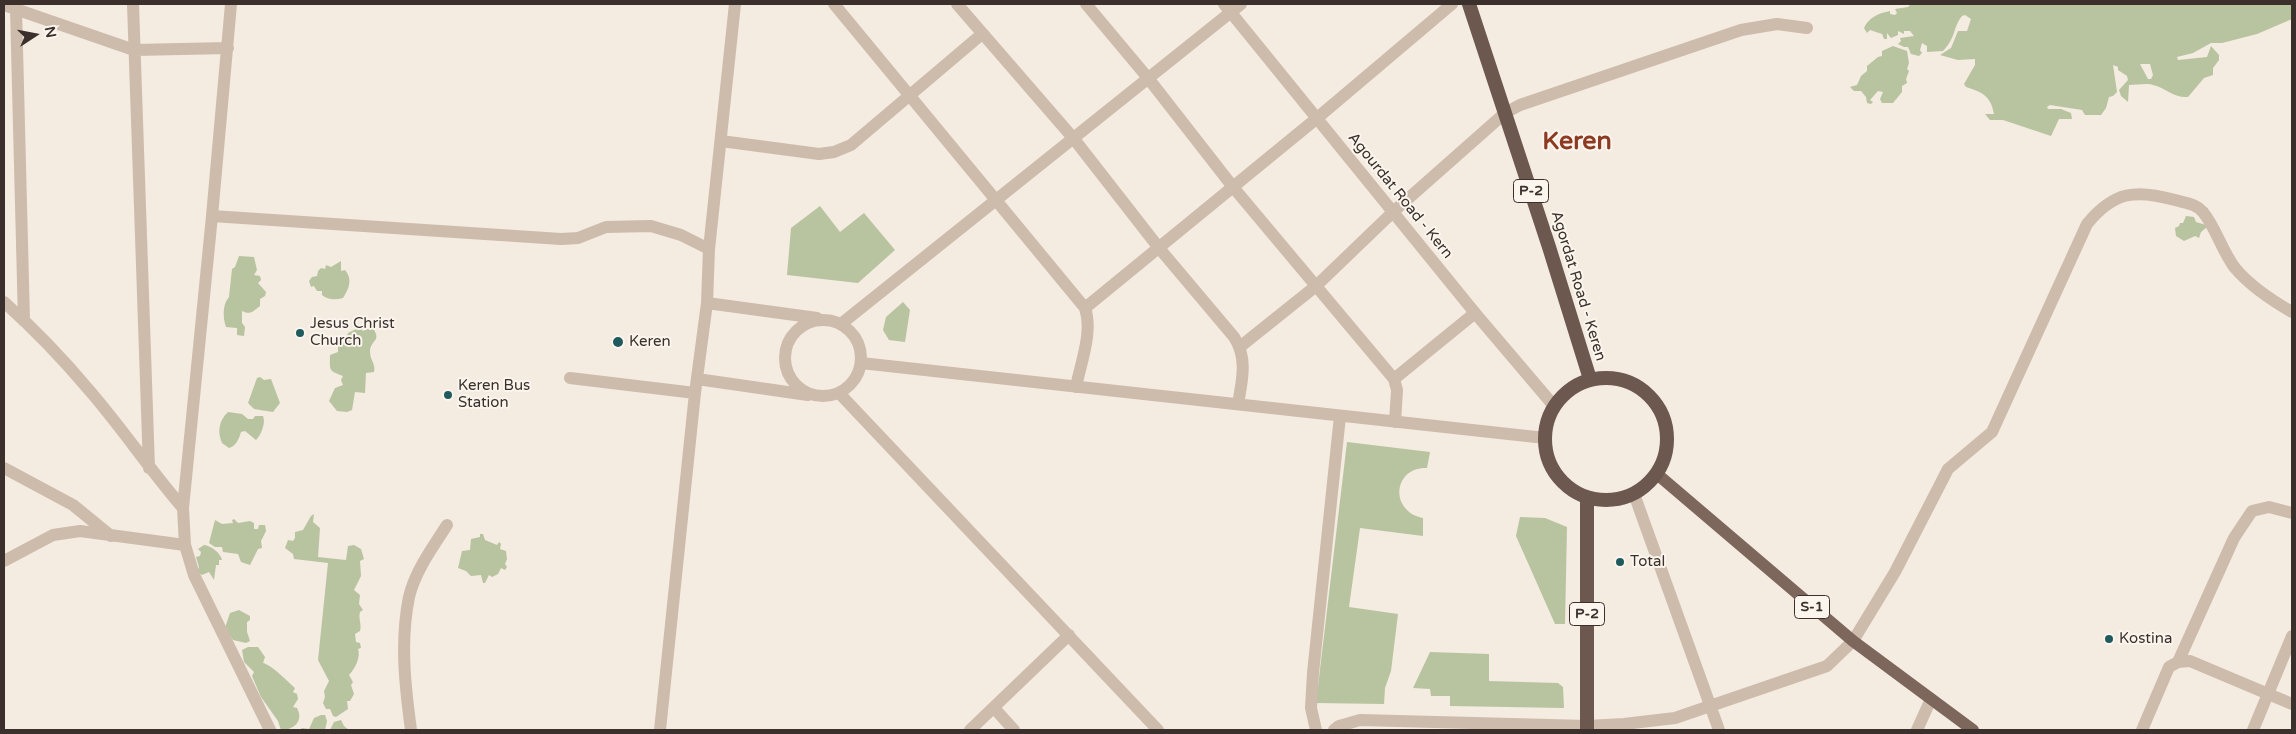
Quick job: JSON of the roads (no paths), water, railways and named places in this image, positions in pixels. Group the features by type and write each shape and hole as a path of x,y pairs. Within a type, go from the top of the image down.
{"highway":[{"name":"Agordat Road - Keren","path":"1469,4 1590,379"},
{"path":"1590,379 1620,379 1634,384 1656,404 1663,417 1667,439 1664,461 1657,474 1647,486 1619,500 1603,501 1587,498 1575,493 1556,475 1550,464 1545,438 1547,422 1554,406 1564,394 1576,385 1590,379"},
{"name":"P-2","path":"1587,498 1587,728"}],"main road":[{"name":"S-1","path":"1657,474 1853,641 1974,730"}],"street":[{"path":"133,4 149,468"},
{"path":"231,4 212,216 182,508 185,545 194,575 270,730"},
{"path":"660,730 695,393 707,302 709,249 735,4"},
{"path":"834,4 1085,308 1088,318 1088,330 1076,387"},
{"path":"957,4 1074,139 1159,248 1240,346 1243,372 1238,404"},
{"path":"1086,4 1148,78 1233,187 1394,379 1397,390 1395,422"},
{"path":"1085,308 1316,119 1452,4"},
{"path":"24,321 10,7 134,50 228,48"},
{"path":"841,324 1074,139 1232,7"},
{"name":"Agourdat Road - Kern","path":"1232,7 1316,119 1554,406"},
{"path":"1240,346 1316,286 1393,212 1505,114 1520,105 1741,30 1776,24 1807,28"},
{"path":"721,141 818,154 834,152 851,145 982,34"},
{"path":"1334,730 1339,726 1360,720 1494,728 1587,728 1675,718 1827,666 1853,641 1895,572 1948,469 1992,432 2088,224 2098,210 2113,200 2127,195 2150,193 2194,204 2202,211 2235,267 2262,295 2292,312"},
{"path":"212,216 561,239 578,238 606,227 651,226 681,235 709,249"},
{"path":"4,302 89,390 182,508"},
{"path":"697,379 815,396 827,396 839,393 850,386 857,375 861,363 858,340 841,324 822,319 707,302"},
{"path":"1394,379 1475,313"},
{"path":"815,396 804,391 794,383 784,360 786,348 795,332 810,321 822,319"},
{"path":"861,363 1545,438"},
{"path":"570,378 695,393"},
{"path":"839,393 1158,730"},
{"path":"1316,730 1311,708 1313,673 1340,416"},
{"path":"4,468 73,506 112,536"},
{"path":"1634,494 1719,730"},
{"path":"2178,662 2234,538 2252,511 2269,507 2292,513"},
{"path":"411,730 405,689 404,648 410,596 419,570 447,525"},
{"path":"4,561 53,535 80,531 185,545"},
{"path":"970,730 1069,635"},
{"path":"2253,730 2292,636"},
{"path":"2142,730 2169,667 2178,662 2190,661 2292,704"},
{"path":"1917,730 1930,699"},
{"path":"994,708 1014,730"}],"place":[{"name":"Jesus Christ Church","path":"300,333"},
{"name":"Keren","path":"618,342"},
{"name":"Keren Bus Station","path":"448,395"},
{"name":"Total","path":"1620,562"},
{"name":"Kostina","path":"2109,639"}],"district":[{"name":"Keren","path":"1577,142"}]}
